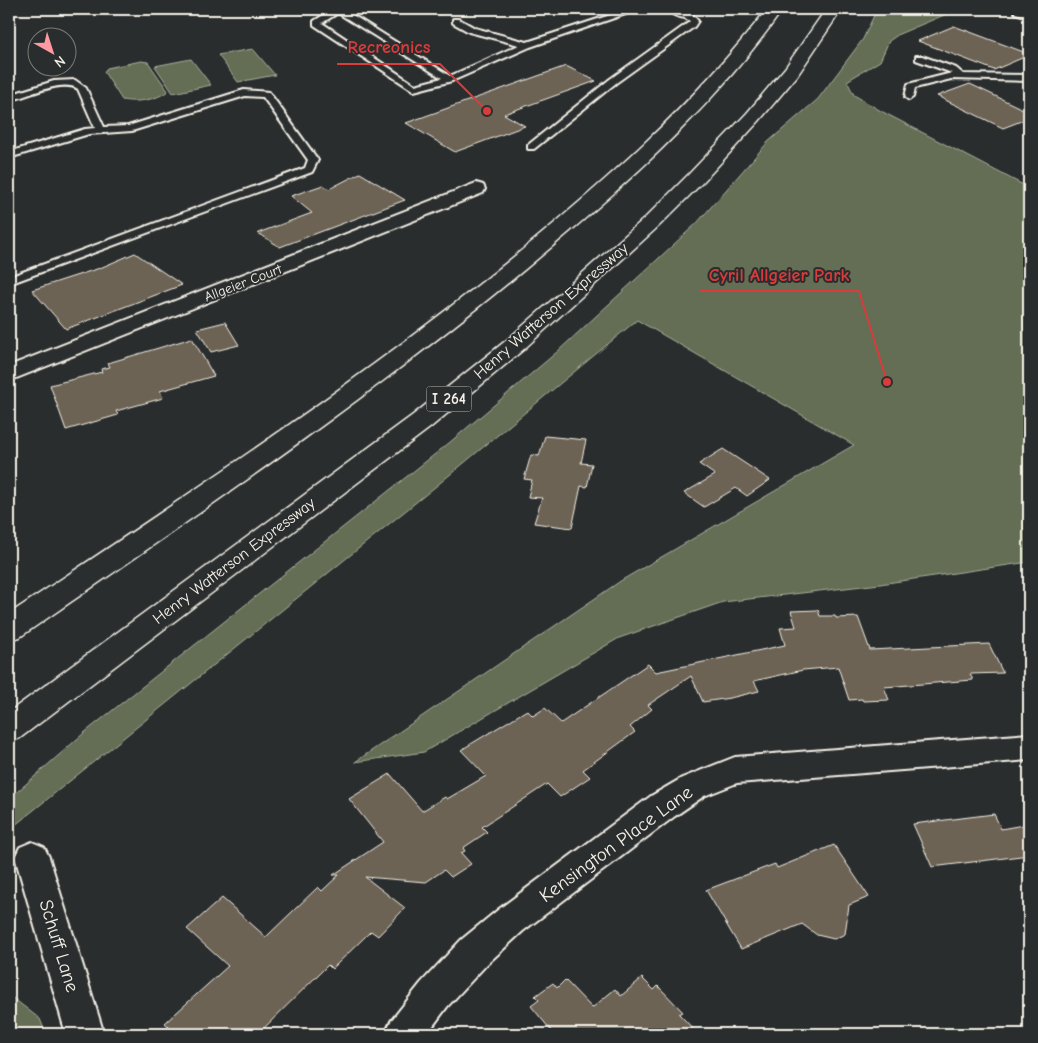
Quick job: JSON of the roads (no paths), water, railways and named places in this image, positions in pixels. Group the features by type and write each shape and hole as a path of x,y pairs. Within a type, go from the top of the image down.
{"highway":[{"path":"9,629 343,400 503,278 637,163 696,104 733,62 775,9"},
{"name":"Henry Watterson Expressway","path":"9,729 422,421 516,344 646,227 696,178 753,117 791,72 834,9"}],"street":[{"name":"Allgeier Court","path":"9,374 476,189"},
{"name":"Kensington Place Lane","path":"404,1034 434,995 474,952 511,920 663,806 692,787 734,770 1029,747"},
{"name":"Schuff Lane","path":"32,857 85,1034"}],"lane":[{"path":"449,78 338,9 317,23 414,88 449,78 526,45 636,9"},
{"path":"607,9 617,14"},
{"path":"531,147 613,81 691,25 694,21 680,11"},
{"path":"456,21 472,30 526,45"},
{"path":"919,58 953,70 962,77"},
{"path":"908,98 911,86 951,76 1029,78"},
{"path":"9,98 54,84 75,83 82,88 101,130"},
{"path":"9,155 88,131 129,129 244,93 266,94 313,160 308,170 9,281"}],"place":[{"name":"Recreonics","path":"487,111"},
{"name":"Cyril Allgeier Park","path":"887,382"}]}
